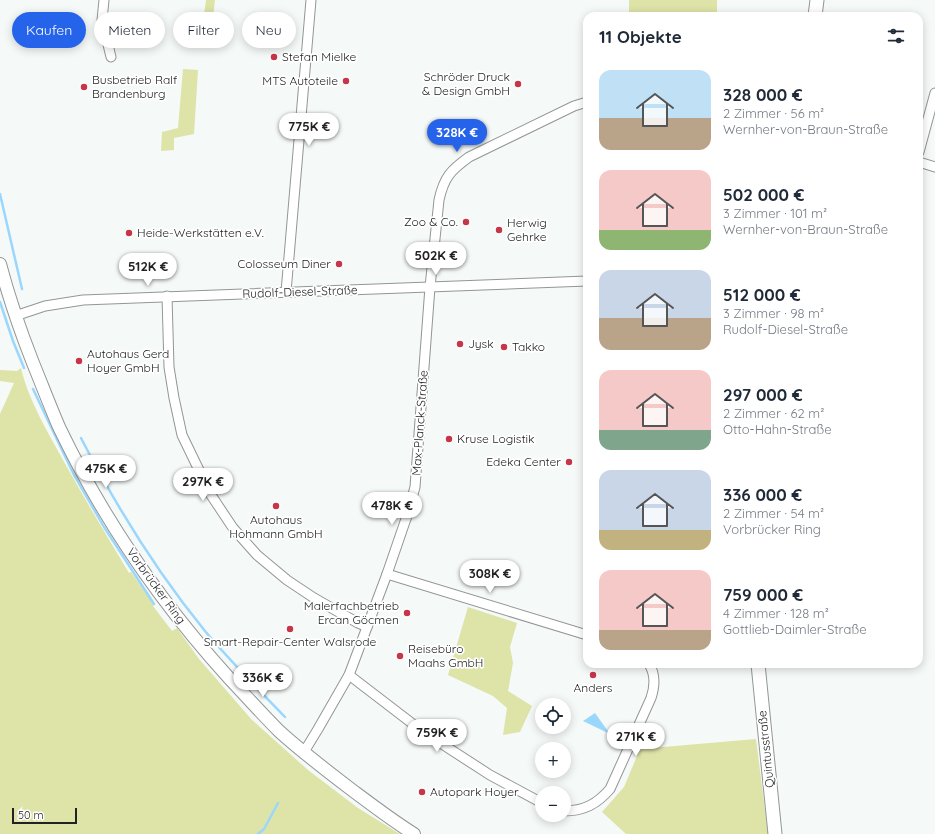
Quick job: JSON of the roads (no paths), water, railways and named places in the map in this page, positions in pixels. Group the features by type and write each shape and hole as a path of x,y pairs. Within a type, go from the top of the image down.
{"main road":[{"path":"815,12 816,0"},
{"name":"Vorbrücker Ring","path":"0,264 15,316 59,426 110,520 145,573 179,620 209,656 259,711 304,752 368,802 414,834"},
{"name":"Quintusstraße","path":"758,668 775,834"}],"street":[{"path":"104,0 102,20 111,57"},
{"path":"286,292 311,0"},
{"path":"923,137 935,93"},
{"name":"Max-Planck-Straße","path":"304,752 349,675 387,574 408,513 415,487 430,287 438,200 441,188 454,168 476,154 574,106 583,103"},
{"path":"923,163 935,167"},
{"name":"Rudolf-Diesel-Straße","path":"15,316 45,306 72,301 167,296 583,281"},
{"path":"167,296 169,367 182,435 211,495 233,528 257,555 286,580 358,624 367,627"},
{"path":"387,574 583,634"},
{"path":"571,810 578,810 593,805 610,789 651,698 654,687 654,677 651,668"},
{"path":"349,675 422,731 490,775 535,800"}],"water":[{"path":"595,713 610,734 583,721"}],"waterway":[{"path":"0,194 22,289"},
{"path":"0,302 24,368"},
{"path":"33,389 74,475 104,527 154,604"},
{"path":"81,438 108,488 138,538 170,585 205,631 244,675 285,717"},
{"path":"258,834 264,829 278,803"}],"place":[{"name":"Stefan Mielke","path":"274,57"},
{"name":"MTS Autoteile","path":"346,81"},
{"name":"Schröder Druck & Design GmbH","path":"518,84"},
{"name":"Busbetrieb Ralf Brandenburg","path":"84,87"},
{"name":"Zoo & Co.","path":"466,222"},
{"name":"Herwig Gehrke","path":"499,230"},
{"name":"Heide-Werkstätten e.V.","path":"129,233"},
{"name":"Colosseum Diner","path":"339,264"},
{"name":"Jysk","path":"460,344"},
{"name":"Takko","path":"504,347"},
{"name":"Autohaus Gerd Hoyer GmbH","path":"79,361"},
{"name":"Kruse Logistik","path":"449,439"},
{"name":"Edeka Center","path":"569,462"},
{"name":"Autohaus Hohmann GmbH","path":"276,506"},
{"name":"Malerfachbetrieb Ercan Göcmen","path":"407,613"},
{"name":"Smart-Repair-Center Walsrode","path":"290,629"},
{"name":"Reisebüro Maahs GmbH","path":"400,656"},
{"name":"Anders","path":"593,675"},
{"name":"Autopark Hoyer","path":"422,792"}]}
